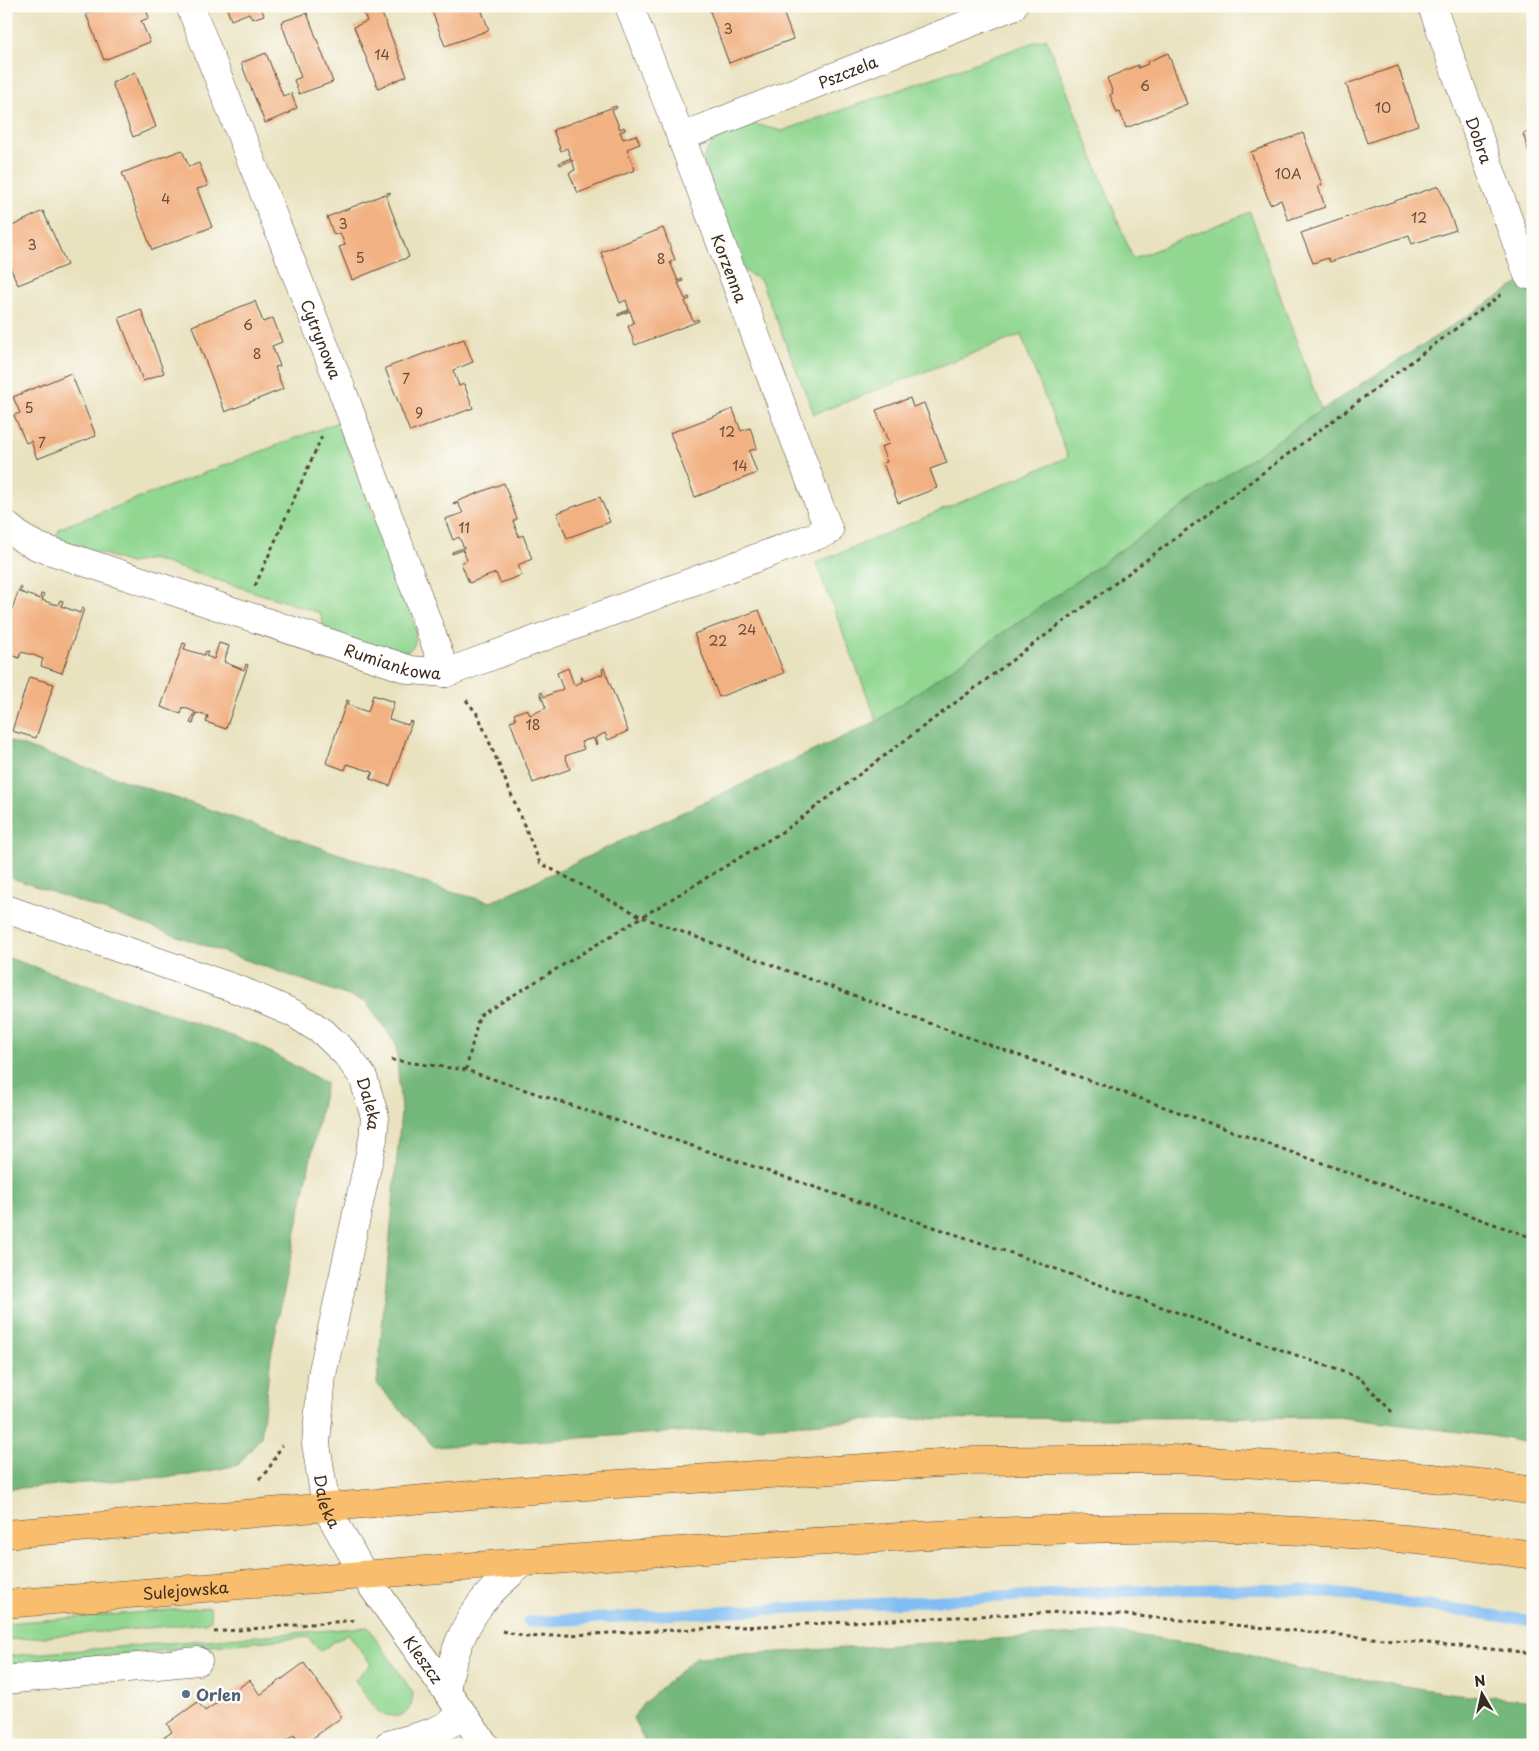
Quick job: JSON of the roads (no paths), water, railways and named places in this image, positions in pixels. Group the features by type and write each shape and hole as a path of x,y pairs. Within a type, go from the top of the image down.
{"main road":[{"path":"6,1534 556,1488 970,1461 1173,1459 1357,1470 1479,1483 1533,1491"},
{"name":"Sulejowska","path":"6,1604 667,1551 1030,1529 1214,1528 1293,1531 1421,1540 1533,1555"}],"street":[{"name":"Cytrynowa","path":"190,6 342,390 446,673"},
{"name":"Korzenna","path":"629,6 681,137 829,531"},
{"name":"Pszczela","path":"681,137 1013,6"},
{"name":"Dobra","path":"1432,6 1528,275"},
{"name":"Rumiankowa","path":"6,525 24,539 39,547 411,670 446,673 829,531"},
{"name":"Daleka","path":"6,909 242,991 295,1014 323,1032 346,1054 363,1077 375,1117 373,1138 322,1376 316,1444 326,1507 364,1575"},
{"path":"446,1689 458,1644 471,1619 489,1593 523,1562"},
{"name":"Kleszcz","path":"364,1575 485,1745"},
{"path":"6,1680 198,1661"},
{"path":"388,1745 434,1732 449,1725 463,1714"}],"waterway":[{"path":"528,1622 1096,1592 1212,1589 1300,1590 1350,1595 1533,1621"}],"place":[{"name":"Orlen","path":"186,1694"}]}
